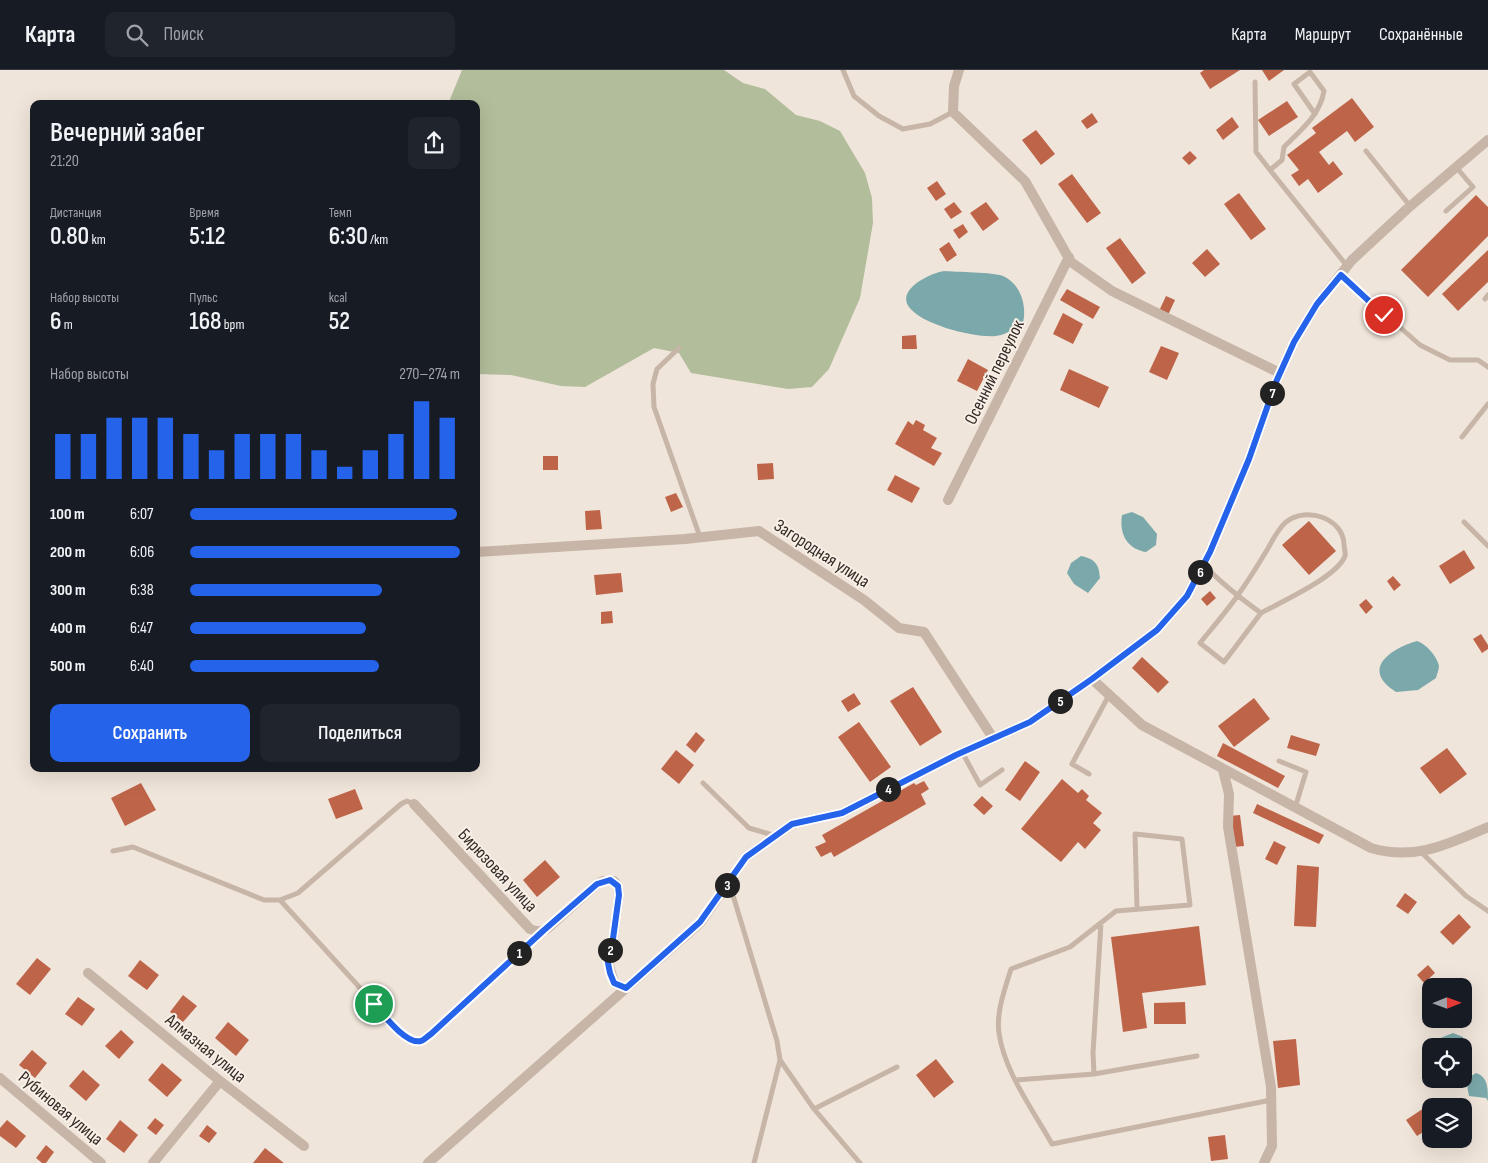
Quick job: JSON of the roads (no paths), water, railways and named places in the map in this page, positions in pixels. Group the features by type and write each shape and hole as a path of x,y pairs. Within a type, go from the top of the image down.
{"street":[{"path":"960,70 954,86 953,112 1025,181 1072,262 1112,291 1280,373"},
{"path":"428,1163 700,922 746,857 792,824 842,813 962,752 1030,722 1092,679 1157,630 1187,596 1204,564 1249,459 1280,373 1294,342 1317,304 1344,271 1410,206 1488,140"},
{"name":"Осенний переулок","path":"948,500 1069,257"},
{"name":"Загородная улица","path":"480,552 700,537 759,531 864,600 899,628 924,632 993,738"},
{"path":"1092,679 1142,725 1371,848 1402,854 1421,852 1441,847 1488,827"},
{"path":"1223,770 1229,794 1228,827 1271,1087 1272,1146 1264,1163"},
{"name":"Бирюзовая улица","path":"414,804 530,929 543,931 597,884 603,881 614,881 618,886 619,895 612,946 607,958 614,983 626,988"},
{"name":"Алмазная улица","path":"88,973 220,1081 304,1146"},
{"name":"Рубиновая улица","path":"0,1078 101,1163"},
{"path":"153,1163 220,1081"}],"lane":[{"path":"843,70 854,96 879,116 903,129 930,124 953,112"},
{"path":"1270,170 1282,160 1284,147 1305,127 1322,105 1324,91 1310,72 1294,84 1315,114"},
{"path":"1255,82 1256,152 1344,271 1420,345 1450,360 1478,360 1488,367"},
{"path":"1366,151 1410,206"},
{"path":"1446,211 1473,187 1456,167"},
{"path":"679,348 657,368 654,384 654,407 700,537"},
{"path":"1462,437 1488,404"},
{"path":"1309,513 1324,518 1334,525 1344,535 1345,556 1334,571 1318,582 1261,613 1224,662 1200,643 1238,596 1277,532 1287,522 1296,516 1309,513"},
{"path":"1464,522 1488,546"},
{"path":"1204,564 1223,586 1261,613"},
{"path":"1089,774 1072,764 1109,695"},
{"path":"962,752 980,785 1002,770"},
{"path":"1279,761 1306,772 1295,808"},
{"path":"703,783 749,828 776,836"},
{"path":"113,852 132,847 264,900 280,900 298,893 401,804 407,801 414,804"},
{"path":"1137,908 1135,834 1182,839 1190,905 1116,911 1070,947 1012,969 1002,995 998,1032 1005,1061 1052,1144 1272,1100"},
{"path":"1421,852 1466,896 1488,911"},
{"path":"729,882 777,1041 780,1060 754,1163"},
{"path":"280,900 402,1034 412,1041 420,1041 431,1034 543,931"},
{"path":"1094,1074 1093,1053 1101,923"},
{"path":"1016,1080 1094,1074 1198,1056"},
{"path":"780,1060 814,1110 860,1163"},
{"path":"814,1110 897,1067"}],"water":[{"path":"944,271 1003,276 1014,284 1021,296 1024,310 1023,323 1003,334 987,336 950,329 925,319 909,307 906,300 907,294 917,283 931,275"},
{"path":"1132,512 1143,517 1157,534 1156,545 1146,552 1134,548 1123,534 1122,515"},
{"path":"1081,556 1095,563 1100,578 1088,593 1074,584 1067,573 1071,563"},
{"path":"1417,641 1434,654 1439,666 1436,678 1418,690 1396,692 1384,682 1380,674 1380,667 1388,655 1395,650"},
{"path":"1453,1033 1463,1037 1463,1038 1440,1038"},
{"path":"1476,1073 1485,1080 1488,1101 1486,1098 1469,1096 1467,1088 1472,1088 1472,1075"}]}
